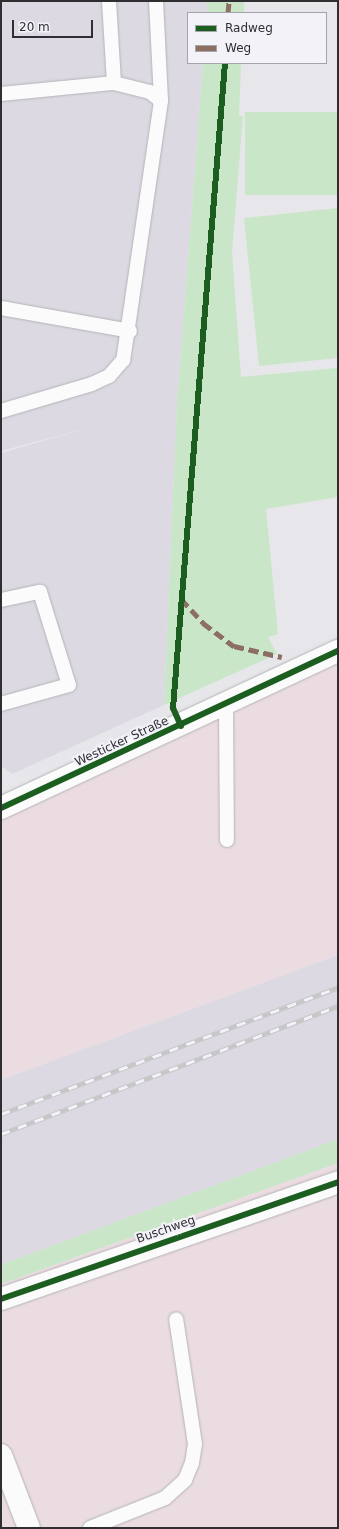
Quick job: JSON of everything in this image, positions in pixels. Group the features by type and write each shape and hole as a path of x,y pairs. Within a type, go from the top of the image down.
{"street":[{"name":"Westicker Straße","path":"1,808 226,705 338,651"},
{"name":"Buschweg","path":"1,1300 338,1182"},
{"path":"1,1455 29,1528"}],"lane":[{"path":"108,1 114,83"},
{"path":"1,411 92,384 109,376 123,360 130,331 161,102 156,1"},
{"path":"1,94 114,83 150,92 161,102"},
{"path":"1,308 130,331"},
{"path":"1,600 40,592 69,685 1,704"},
{"path":"226,705 227,840"},
{"path":"90,1528 165,1498 185,1480 192,1463 195,1444 176,1319"}],"shaded area":[{"path":"1,1 207,1 207,12 187,12 187,64 203,64 177,403 164,705 12,774 1,766 1,453 98,425 1,451"},
{"path":"338,656 338,955 1,1080 1,815"},
{"path":"338,955 338,1139 1,1265 1,1080"},
{"path":"338,1163 338,1528 1,1528 1,1284"}],"green space":[{"path":"207,1 244,1 244,12 207,12"},
{"path":"203,64 241,64 239,116 243,116 232,252 241,377 338,368 338,497 266,509 278,634 268,637 277,654 164,705 177,403"},
{"path":"245,112 338,112 338,195 245,195"},
{"path":"338,208 338,358 259,366 244,218"},
{"path":"338,1139 338,1163 1,1284 1,1265"}],"railway":[{"path":"1,1114 338,987"},
{"path":"1,1134 338,1006"}],"marked path":[{"path":"228,12 229,1"},
{"path":"181,599 203,623 234,646 282,657"}],"cycle path":[{"path":"181,726 173,708 225,64"},
{"path":"1,808 338,651"},
{"path":"1,1299 338,1182"}]}
